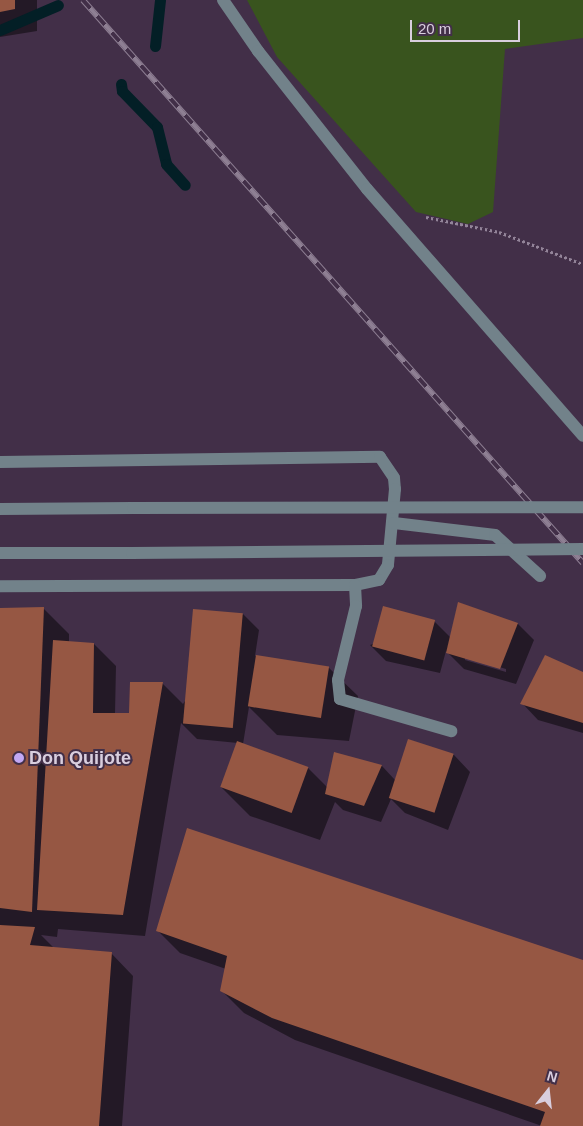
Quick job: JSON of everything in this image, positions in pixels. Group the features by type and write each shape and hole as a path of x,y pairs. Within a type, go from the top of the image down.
{"street":[{"path":"223,0 258,51 394,222 583,436"},
{"path":"0,462 380,457 394,478 394,523 385,573 379,580 355,585 0,586"},
{"path":"0,509 583,507"},
{"path":"394,523 495,535 540,576"},
{"path":"0,553 583,549"},
{"path":"355,585 356,606 338,680 340,699 451,731"}],"path":[{"path":"394,222 431,216 499,232 583,264"}],"green space":[{"path":"247,0 583,0 583,38 505,49 493,212 468,224 416,212 277,57"}],"building":[{"path":"0,0 15,0 15,9 0,12"},
{"path":"458,602 518,623 500,669 446,653"},
{"path":"383,606 435,620 424,661 372,647"},
{"name":"Don Quijote","path":"44,607 32,912 0,908 0,608"},
{"path":"193,609 243,613 233,728 183,724"},
{"path":"53,640 94,643 93,713 129,713 130,682 163,682 123,915 37,910"},
{"path":"256,655 329,667 321,718 248,706"},
{"path":"545,655 583,672 583,723 520,704"},
{"path":"408,739 454,754 434,813 389,798"},
{"path":"237,741 308,767 292,813 220,787"},
{"path":"334,752 382,765 364,806 325,794"},
{"path":"187,828 583,960 583,1126 540,1126 545,1112 272,1018 220,991 227,956 156,931"},
{"path":"0,925 35,927 30,945 112,952 99,1126 0,1126"}],"waterway":[{"path":"155,46 160,0"},
{"path":"0,30 58,5"},
{"path":"121,84 122,91 157,127 166,164 185,185"}],"railway":[{"path":"83,0 583,563"}],"place":[{"name":"Don Quijote","path":"19,758"}]}
